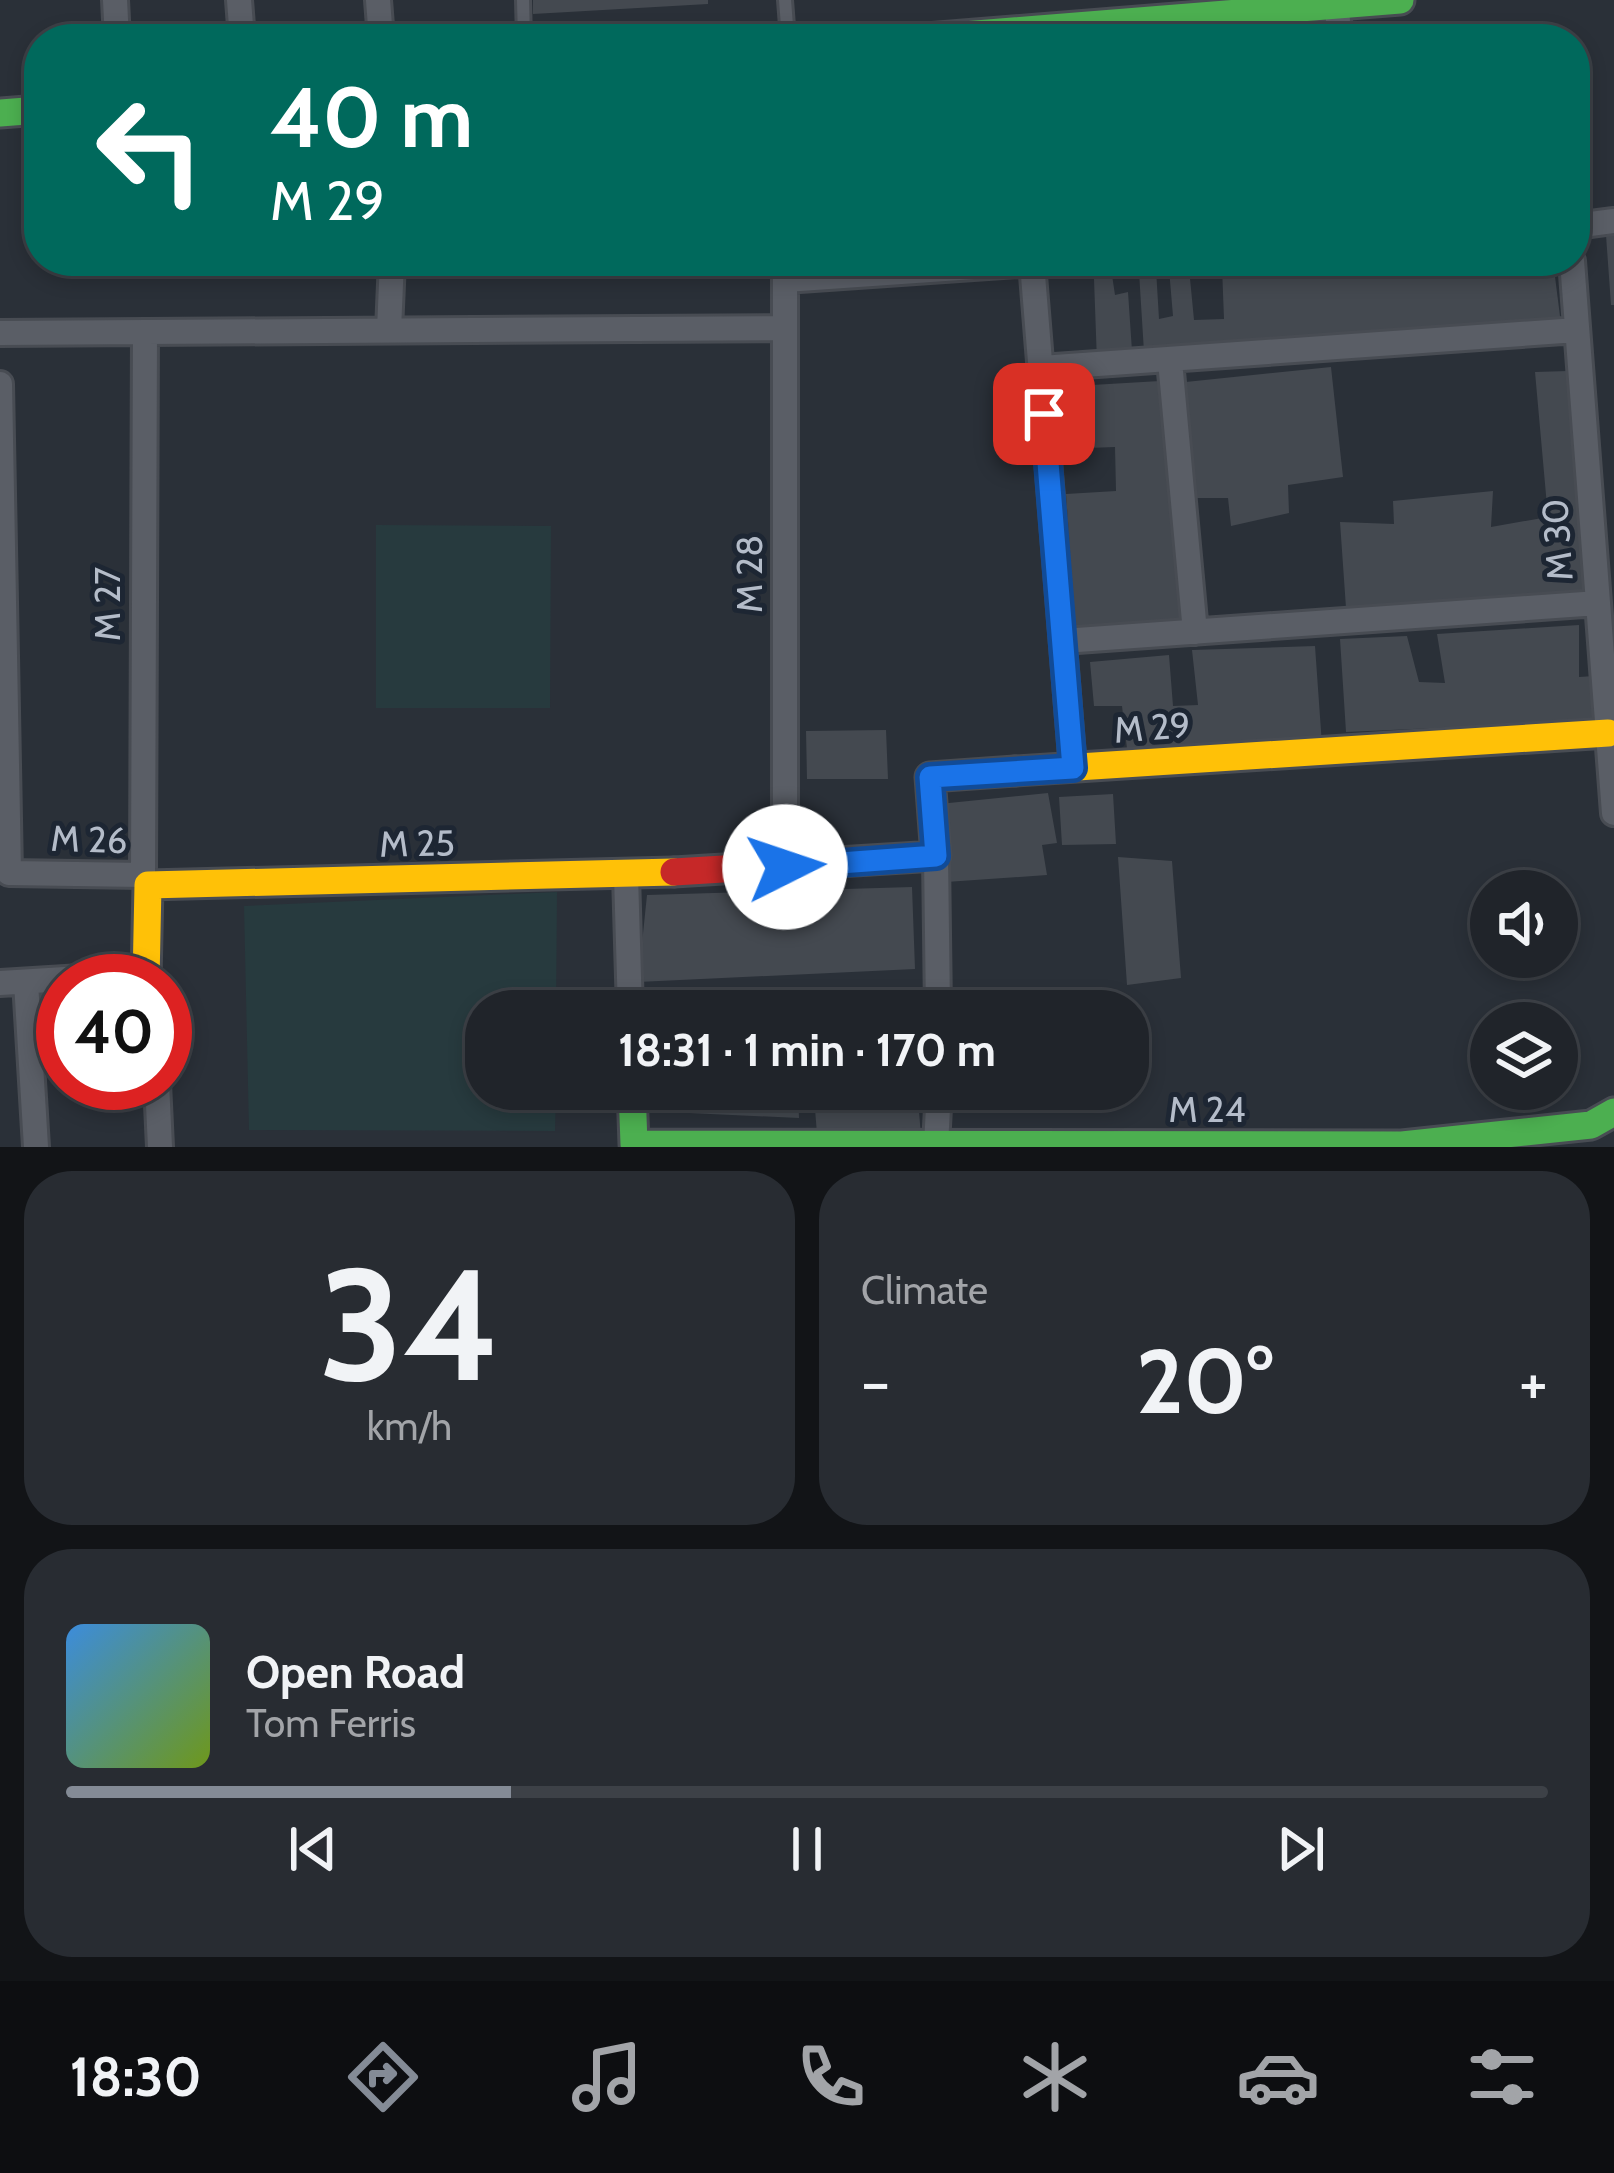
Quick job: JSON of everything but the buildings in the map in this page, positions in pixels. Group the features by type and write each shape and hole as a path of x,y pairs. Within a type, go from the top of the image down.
{"street":[{"path":"1116,24 1400,0"},
{"path":"1337,5 1338,24"},
{"path":"389,330 391,276"},
{"name":"M 28","path":"785,276 785,867"},
{"path":"1033,276 1073,768"},
{"name":"M 30","path":"1573,276 1614,813"},
{"path":"0,333 785,328"},
{"path":"1041,368 1577,330"},
{"name":"M 27","path":"145,332 145,880"},
{"path":"1170,361 1196,632"},
{"name":"M 26","path":"0,384 4,873 145,880"},
{"path":"1063,641 1598,603"},
{"name":"M 29","path":"936,856 930,777 1611,750"},
{"path":"785,867 936,856 938,990"},
{"name":"M 25","path":"145,880 626,875 785,867"},
{"path":"626,875 629,990"},
{"path":"145,880 146,954"},
{"path":"13,983 36,1147"},
{"path":"159,1110 160,1147"},
{"name":"M 24","path":"633,1110 634,1144 936,1146 1402,1145 1591,1126 1614,1112"},
{"path":"936,1146 938,1110"}],"green space":[{"path":"376,525 551,526 550,708 376,708"},
{"path":"557,892 556,990 465,990 465,1110 556,1110 555,1131 249,1130 244,906"}],"traffic: fast":[{"path":"1101,24 1400,0"},
{"path":"0,113 24,111"},
{"path":"633,1110 634,1144 1402,1145 1591,1125 1614,1112"}],"traffic: slow":[{"path":"1015,771 1608,733"},
{"path":"147,954 148,885 674,872"}],"traffic: jam":[{"path":"674,872 936,856 930,777 1015,771"}],"route":[{"path":"785,867 936,856 930,777 1073,768 1044,414"}]}
